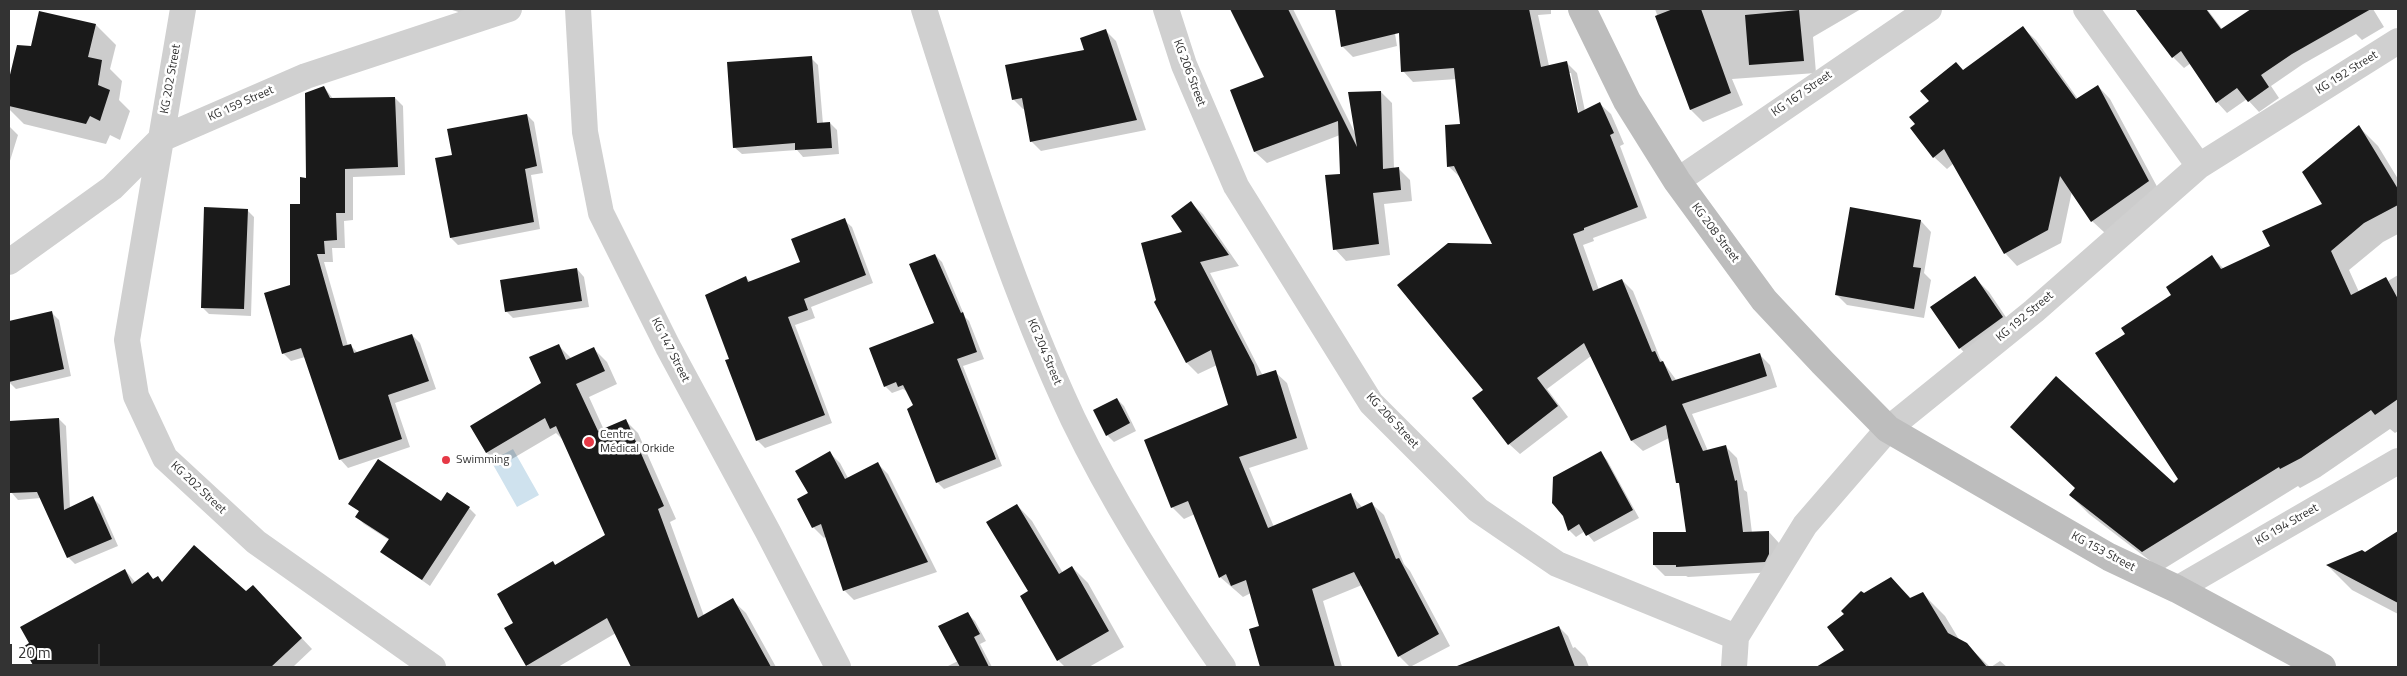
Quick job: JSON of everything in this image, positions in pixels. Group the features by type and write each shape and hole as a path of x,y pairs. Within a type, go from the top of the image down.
{"street":[{"name":"KG 202 Street","path":"183,9 127,340 136,396 165,458 256,542 433,667"},
{"name":"KG 159 Street","path":"9,262 112,188 161,139 306,76 509,9"},
{"name":"KG 147 Street","path":"578,9 585,132 602,212 668,347 768,532 838,667"},
{"name":"KG 204 Street","path":"924,9 1005,256 1074,420 1133,530 1185,613 1223,667"},
{"name":"KG 206 Street","path":"1166,9 1184,65 1236,186 1371,403 1478,510 1557,564 1736,637"},
{"name":"KG 208 Street","path":"1582,9 1627,100 1677,182 1764,300 1822,364 1888,429"},
{"name":"KG 167 Street","path":"1677,182 1929,9"},
{"path":"2086,9 2199,166"},
{"name":"KG 192 Street","path":"1734,667 1736,637 1805,525 1888,429 2034,311 2199,166 2398,41"},
{"name":"KG 153 Street","path":"1888,429 2109,556 2322,667"},
{"name":"KG 194 Street","path":"2177,590 2398,461"}],"water":[{"path":"513,449 539,495 517,507 491,461"}],"building":[{"path":"1230,9 1288,9 1357,147 1348,92 1381,91 1383,169 1399,167 1401,190 1373,193 1379,244 1333,250 1325,175 1340,174 1338,121 1254,152 1230,90 1264,77"},
{"path":"1335,9 1529,9 1541,67 1567,61 1578,113 1600,102 1614,133 1610,135 1638,207 1573,234 1593,291 1622,279 1652,352 1655,351 1660,362 1663,361 1672,381 1760,353 1767,376 1682,404 1703,451 1726,445 1735,481 1737,480 1743,532 1769,531 1769,554 1765,562 1676,567 1676,565 1653,565 1653,532 1686,532 1679,483 1676,483 1666,425 1631,441 1584,343 1537,378 1558,406 1508,445 1472,398 1483,390 1397,285 1448,243 1492,244 1454,166 1447,167 1445,125 1460,124 1454,68 1401,72 1399,33 1341,47"},
{"path":"1673,9 1701,9 1731,93 1690,110 1655,16"},
{"path":"2135,9 2206,9 2221,29 2251,9 2371,9 2292,54 2261,75 2269,87 2248,102 2237,88 2216,103 2181,51 2172,58"},
{"path":"1799,10 1804,61 1749,65 1745,15"},
{"path":"39,11 96,24 88,57 102,60 98,85 110,90 100,121 90,116 86,124 9,106 9,79 17,45 31,46"},
{"path":"2023,26 2076,99 2098,85 2149,181 2091,222 2060,176 2048,230 2004,254 1944,149 1933,158 1910,128 1915,124 1909,117 1929,101 1920,91 1956,62 1963,70"},
{"path":"1106,29 1137,120 1030,142 1022,98 1012,100 1005,65 1084,50 1080,38"},
{"path":"812,56 817,123 830,122 832,148 795,150 795,143 733,148 727,62"},
{"path":"324,86 330,98 395,97 398,167 345,169 345,213 336,213 337,240 324,241 325,254 317,254 343,346 351,344 354,353 412,334 429,381 388,395 402,439 339,460 301,348 282,354 264,293 290,285 290,204 300,204 300,177 306,178 305,93"},
{"path":"527,114 537,166 525,169 534,222 450,238 435,158 452,155 447,129"},
{"path":"2359,125 2398,189 2398,205 2364,223 2331,251 2351,295 2386,277 2398,299 2398,399 2375,415 2371,410 2301,458 2280,469 2279,467 2142,552 2069,495 2075,488 2010,427 2056,376 2174,483 2178,479 2095,353 2125,334 2121,328 2171,295 2166,287 2212,255 2221,269 2270,246 2262,231 2322,204 2302,172"},
{"path":"1191,201 1229,255 1200,262 1254,365 1257,376 1276,370 1297,438 1239,457 1268,528 1351,493 1357,509 1372,502 1396,559 1399,558 1439,634 1398,657 1354,572 1312,589 1335,667 1260,667 1249,629 1259,626 1246,580 1231,586 1226,574 1219,578 1188,501 1171,508 1144,440 1228,405 1211,350 1186,363 1154,302 1156,300 1141,243 1182,232 1171,216"},
{"path":"204,207 248,209 244,309 201,308"},
{"path":"1850,207 1921,220 1913,267 1921,268 1914,309 1835,295"},
{"path":"845,218 866,275 804,299 808,310 788,317 825,415 756,441 725,360 729,359 705,295 746,276 748,282 800,262 791,239"},
{"path":"935,254 961,313 963,312 977,352 957,359 996,459 936,483 907,409 913,405 903,385 898,387 896,382 884,387 869,348 934,323 909,264"},
{"path":"577,268 582,301 505,312 500,280"},
{"path":"1975,276 2003,317 1959,349 1930,307"},
{"path":"52,311 64,369 9,382 9,321"},
{"path":"559,344 566,360 594,347 605,371 576,384 598,431 626,419 664,506 658,509 698,618 733,598 771,667 631,667 607,618 526,666 504,628 513,623 497,594 553,561 555,565 605,535 556,426 550,429 545,418 486,453 470,426 541,383 529,357"},
{"path":"1117,398 1130,423 1106,436 1093,410"},
{"path":"59,418 64,510 93,496 112,539 67,558 37,492 9,493 9,421"},
{"path":"830,451 845,479 878,462 928,562 843,591 821,524 812,528 797,499 808,493 795,471"},
{"path":"1601,451 1633,510 1586,536 1579,524 1568,531 1563,516 1552,503 1553,477"},
{"path":"378,459 441,501 447,492 470,507 422,580 380,552 389,539 355,517 359,511 348,504"},
{"path":"1017,504 1059,574 1072,566 1109,631 1057,661 1020,596 1028,591 986,522"},
{"path":"2398,531 2398,603 2326,565 2362,550 2365,552"},
{"path":"194,545 246,591 253,585 302,638 271,667 34,667 23,647 29,643 20,627 125,569 132,584 148,572 153,579 158,576 162,582"},
{"path":"1891,577 1910,598 1923,592 1948,633 1967,643 1987,667 1816,667 1844,650 1827,627 1844,614 1841,611 1861,591 1864,593"},
{"path":"968,612 980,634 974,637 989,667 960,667 938,626"},
{"path":"1559,626 1575,667 1457,667 1457,666"}],"place":[{"name":"Centre Médical Orkide","path":"589,442"},
{"name":"Swimming","path":"446,460"}]}
